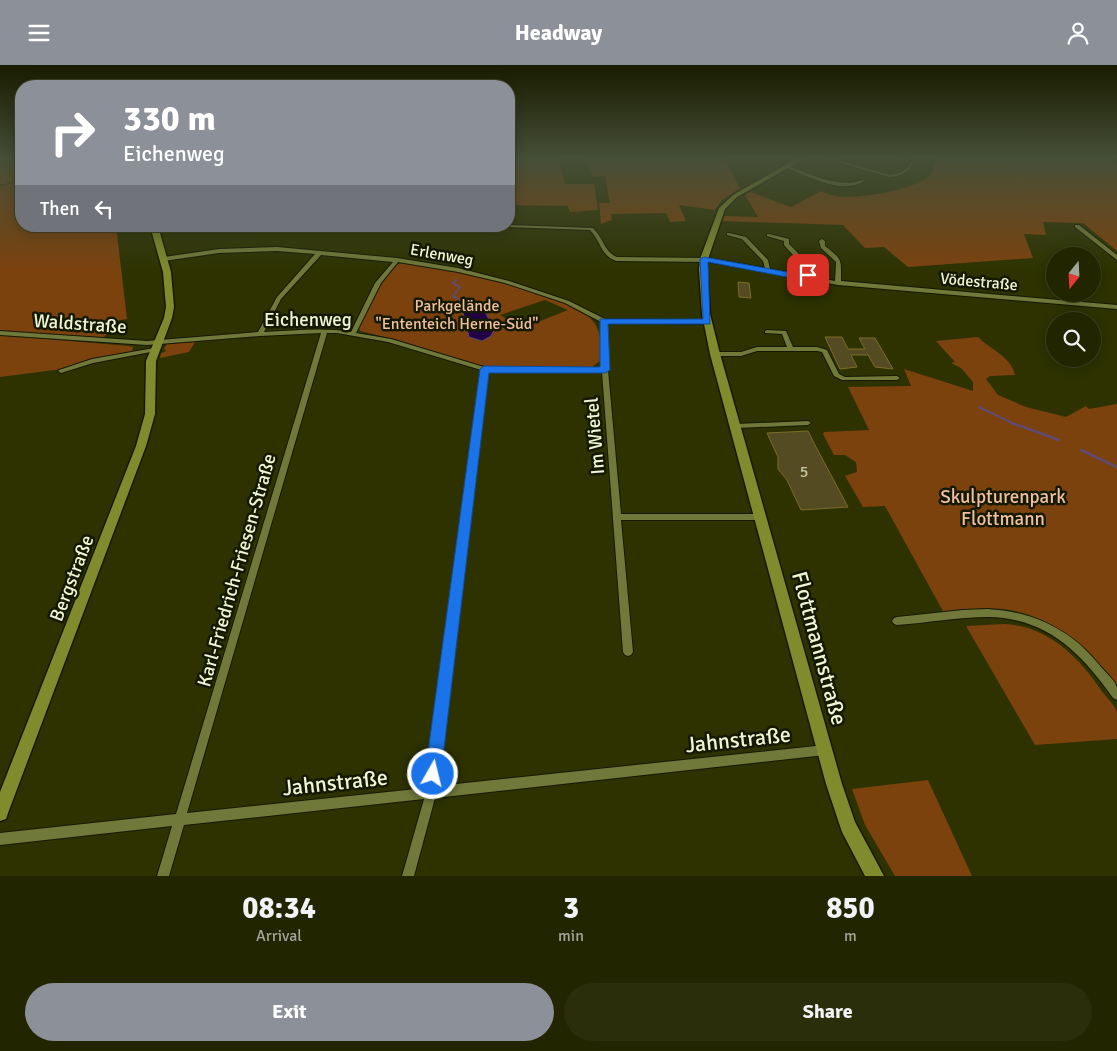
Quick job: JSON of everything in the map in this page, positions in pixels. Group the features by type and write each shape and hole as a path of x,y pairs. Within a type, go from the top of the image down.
{"street":[{"path":"704,259 724,205 739,196"},
{"name":"Vödestraße","path":"515,226 587,228 596,233 608,256 616,259 704,259 838,283 1117,307"},
{"path":"1078,226 1117,258"},
{"name":"Bergstraße","path":"0,813 145,433 150,414 149,375 155,346 170,310 170,289 156,232"},
{"path":"729,234 744,238 766,261 768,271"},
{"path":"769,235 787,240 786,245 806,266 808,279"},
{"path":"822,241 823,247 839,260 841,265 838,283"},
{"name":"Erlenweg","path":"164,259 236,250 320,252 397,260 458,270 506,282 567,302 604,321 707,322"},
{"path":"260,334 279,298 320,252"},
{"name":"Flottmannstraße","path":"704,259 707,322 715,354 825,750 848,826 875,876"},
{"path":"353,333 378,283 397,260"},
{"name":"Im Wietel","path":"604,321 605,370 628,652"},
{"name":"Eichenweg","path":"155,346 260,334 325,331 389,339 484,369 605,370"},
{"name":"Karl-Friedrich-Friesen-Straße","path":"163,876 325,331"},
{"path":"767,331 784,332 791,349"},
{"name":"Waldstraße","path":"0,333 155,346"},
{"path":"61,371 92,361 155,346"},
{"path":"715,354 740,353 757,349 818,349 825,351 836,375 844,379 897,378"},
{"path":"408,876 431,792 484,369"},
{"path":"736,426 808,423"},
{"path":"618,517 761,517"},
{"path":"897,621 992,613 1018,616 1032,620 1056,631 1078,647 1097,666 1117,695"},
{"name":"Jahnstraße","path":"0,839 825,750"}],"green space":[{"path":"0,196 15,196 15,232 116,232 127,319 114,321 110,331 102,339 0,331"},
{"path":"515,196 596,196 598,210 570,212 568,206 515,205"},
{"path":"609,196 728,196 722,200 715,210 679,205 686,221 670,222 666,213 611,214 612,220 601,224 599,203 610,203"},
{"path":"746,196 761,196 791,207 812,196 1117,196 1117,251 1083,223 1043,222 1046,235 1024,234 1033,258 908,267 884,247 865,248 843,225 722,221 724,216 758,217"},
{"name":"Parkgelände \"Ententeich Herne-Süd\"","path":"401,263 419,264 471,273 531,290 557,300 578,310 595,324 600,339 601,360 591,368 504,368 476,365 398,340 360,331 359,328 376,291 394,267","holes":["545,300 568,310 523,328 500,315"]},
{"path":"0,335 133,347 132,352 91,359 70,368 0,377"},
{"name":"Skulpturenpark Flottmann","path":"978,337 1005,358 1013,369 1015,375 990,376 986,379 998,395 1026,407 1066,417 1086,406 1089,409 1117,404 1117,687 1095,659 1082,647 1068,635 1037,618 1020,612 1002,609 980,609 944,613 885,506 863,507 845,476 857,472 856,462 845,455 834,455 823,434 824,432 869,430 848,387 911,386 904,369 973,391 973,382 961,368 951,363 955,362 936,341"},
{"path":"195,342 189,352 160,358 161,353 165,352 166,349 163,350 167,344"},
{"path":"1004,624 1034,630 1048,637 1072,655 1092,677 1116,709 1117,739 1035,745 966,626"},
{"path":"928,780 972,876 895,876 865,825 852,789"}],"shaded area":[{"path":"474,300 482,305 494,330 491,336 482,341 469,337 462,308"}],"building":[{"path":"738,282 749,283 751,298 739,297"},
{"path":"825,337 842,337 848,349 865,349 859,338 875,338 893,369 875,367 868,355 851,355 857,367 840,369"},
{"path":"808,431 848,507 801,510 787,480 778,469 778,457 767,433"}],"waterway":[{"path":"456,280 453,283 460,287 453,296 467,304"},
{"path":"979,407 1014,424"},
{"path":"1012,423 1059,440"},
{"path":"1081,450 1117,467"}],"route":[{"path":"433,774 484,369 605,370 604,321 707,322 704,259 808,279 808,275"}]}
